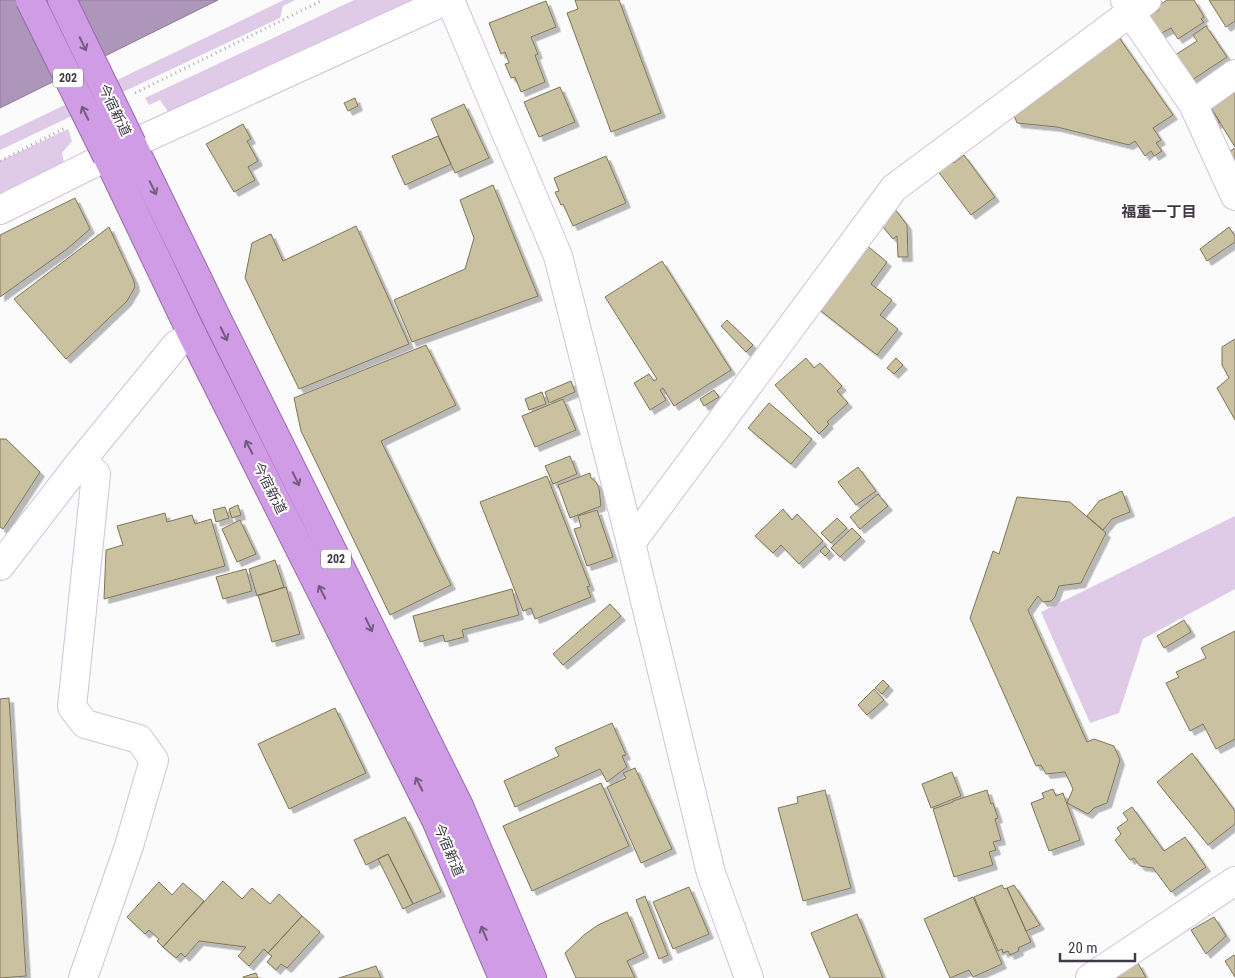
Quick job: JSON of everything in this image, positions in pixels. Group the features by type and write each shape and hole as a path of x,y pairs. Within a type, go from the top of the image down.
{"highway":[{"name":"今宿新道","path":"30,0 192,334 436,820 503,978"},
{"name":"今宿新道","path":"62,0 218,321 459,806 532,978"}],"street":[{"path":"0,210 132,144 448,0 558,256 712,873 749,978"},
{"path":"631,543 894,188 1134,4 1193,104 1235,196"},
{"path":"1193,104 1235,74"},
{"path":"0,566 82,460 176,344 192,334"},
{"path":"82,460 96,474 72,707 85,724 139,739 154,760 129,846 83,978"},
{"path":"1090,978 1235,881"}],"path":[{"path":"134,94 322,0"},
{"path":"0,161 71,125"}],"shaded area":[{"path":"0,0 218,0 0,108"},
{"path":"284,0 295,0 283,6 280,18 0,150 0,136"},
{"path":"354,0 415,0 168,112 160,100 149,105 145,98"},
{"path":"68,129 72,141 62,153 65,168 0,199 0,161"},
{"path":"1235,516 1235,589 1143,639 1119,713 1090,723 1041,612"}],"building":[{"path":"575,0 619,0 661,113 611,132 567,13 578,9"},
{"path":"1167,0 1194,0 1204,17 1201,19 1204,22 1178,39 1171,28 1158,35 1146,17 1159,10 1158,6"},
{"path":"1209,0 1235,0 1235,21 1226,27"},
{"path":"546,1 556,27 531,37 538,54 535,55 545,82 521,92 515,77 511,78 505,64 509,63 505,52 501,54 489,23"},
{"path":"1206,26 1227,57 1189,82 1172,57 1197,41 1193,35"},
{"path":"1113,29 1173,115 1153,128 1161,140 1156,143 1162,151 1154,156 1151,151 1145,156 1135,141 1129,145 1057,127 1017,123 1013,113"},
{"path":"1235,86 1235,147 1208,103"},
{"path":"560,87 575,122 539,137 524,102"},
{"path":"355,98 358,106 348,111 344,103"},
{"path":"464,104 489,158 455,173 431,119"},
{"path":"1213,112 1220,122 1213,126 1207,116"},
{"path":"243,124 251,139 247,141 258,161 248,167 255,180 234,192 206,144"},
{"path":"438,136 451,164 405,185 392,156"},
{"path":"1235,148 1235,167 1227,153"},
{"path":"964,155 995,197 971,215 937,170 951,159 954,163"},
{"path":"606,156 626,203 573,226 555,192 559,191 554,178"},
{"path":"493,185 538,296 412,342 394,300 465,269 474,238 460,200"},
{"path":"75,198 90,229 67,249 0,297 0,235"},
{"path":"894,208 907,225 908,257 898,257 897,236 893,239 878,221"},
{"path":"356,226 409,344 299,389 245,278 252,243 271,234 283,261"},
{"path":"109,227 135,287 127,301 66,359 14,299"},
{"path":"1229,227 1235,236 1235,242 1207,261 1200,249"},
{"path":"865,244 887,262 871,284 892,300 880,315 898,329 877,355 816,307"},
{"path":"662,261 731,370 674,406 663,388 660,390 666,400 650,410 634,383 649,374 654,381 657,379 605,297"},
{"path":"727,320 753,345 746,352 721,326"},
{"path":"1235,339 1235,420 1217,388 1229,378 1222,365 1222,347"},
{"path":"426,345 456,405 381,441 451,585 390,615 301,431 294,398"},
{"path":"806,358 814,368 820,363 842,386 837,391 848,403 827,422 829,424 819,434 775,385"},
{"path":"896,358 903,365 894,374 887,368"},
{"path":"571,381 575,392 549,403 545,392"},
{"path":"714,390 719,397 704,406 700,399"},
{"path":"542,392 546,404 529,410 525,399"},
{"path":"563,399 576,430 535,447 522,416"},
{"path":"769,403 812,439 791,464 748,428"},
{"path":"0,439 6,439 40,472 3,529 0,527"},
{"path":"570,456 577,474 553,484 545,466"},
{"path":"858,467 876,491 856,505 838,482"},
{"path":"590,473 591,478 599,488 601,506 570,518 558,485"},
{"path":"547,476 590,586 587,587 591,597 535,619 531,608 523,611 480,502"},
{"path":"1122,491 1130,512 1112,519 1103,530 1087,516 1099,501"},
{"path":"878,494 888,506 860,529 850,517"},
{"path":"1017,497 1070,502 1106,533 1081,583 1059,586 1055,597 1051,601 1043,602 1038,596 1028,610 1087,742 1094,739 1114,746 1120,760 1107,803 1094,808 1088,814 1067,803 1073,789 1065,772 1046,774 1041,765 1036,766 970,618 993,551 999,554"},
{"path":"238,505 241,515 232,518 229,509"},
{"path":"225,507 229,518 216,522 213,510"},
{"path":"783,509 792,520 797,514 823,541 799,564 781,545 773,553 755,536"},
{"path":"597,510 613,557 587,566 574,529 581,527 578,516"},
{"path":"165,513 167,522 192,515 195,524 211,519 225,566 104,599 106,550 123,545 117,526"},
{"path":"837,518 847,528 831,543 821,533"},
{"path":"240,520 256,554 237,562 222,529"},
{"path":"852,528 861,537 840,557 831,548"},
{"path":"825,546 830,551 825,556 820,551"},
{"path":"275,560 284,587 257,596 249,569"},
{"path":"246,569 252,591 223,599 216,577"},
{"path":"286,587 300,634 272,642 258,595"},
{"path":"512,589 519,615 462,630 464,637 445,642 443,635 420,642 413,616"},
{"path":"610,604 621,616 563,665 553,654"},
{"path":"1184,620 1191,632 1164,648 1157,636"},
{"path":"1235,631 1235,739 1216,749 1203,724 1190,731 1166,683 1179,677 1176,672 1206,658 1201,648"},
{"path":"883,680 889,686 882,694 875,688"},
{"path":"874,689 884,700 867,715 858,705"},
{"path":"9,698 26,976 0,978 0,699"},
{"path":"335,708 366,773 289,809 258,744"},
{"path":"612,723 626,755 622,756 627,767 607,782 600,769 515,807 504,781 559,756 555,748"},
{"path":"1192,753 1235,811 1235,824 1208,845 1157,782"},
{"path":"635,768 672,849 641,863 607,787 626,778 623,773"},
{"path":"952,772 961,796 931,808 922,784"},
{"path":"601,783 629,846 532,891 503,826"},
{"path":"1053,789 1056,796 1063,793 1080,840 1049,851 1031,803 1044,798 1042,793"},
{"path":"825,790 851,888 803,901 778,808 798,803 797,797"},
{"path":"987,790 998,818 995,819 1001,840 993,842 996,850 989,852 993,865 954,877 933,809"},
{"path":"1132,807 1164,851 1185,837 1206,867 1171,892 1153,868 1140,866 1134,858 1130,860 1115,840 1121,834 1117,828 1128,820 1123,813"},
{"path":"405,817 441,892 413,904 388,854 366,865 354,840"},
{"path":"388,854 413,904 403,909 378,859"},
{"path":"223,881 242,899 252,888 270,904 279,894 302,916 268,953 264,949 249,966 238,956 246,947 199,941 185,957 181,953 176,958 163,947"},
{"path":"159,882 172,895 183,883 204,901 163,947 157,941 159,939 149,930 145,934 127,917"},
{"path":"1002,885 1004,889 1007,888 1031,942 1018,948 1019,951 1010,955 1008,951 1003,953 1002,949 998,951 974,897"},
{"path":"1014,885 1040,925 1026,931 1007,888"},
{"path":"689,887 709,934 673,949 653,902"},
{"path":"645,896 668,955 659,959 636,900"},
{"path":"973,897 1002,964 973,977 969,970 950,978 924,919"},
{"path":"627,912 644,953 627,961 635,978 576,978 565,953 598,925"},
{"path":"857,914 883,978 830,978 811,933"},
{"path":"302,916 320,932 287,968 281,964 276,970 267,962 272,956 268,953"},
{"path":"1214,917 1226,936 1206,954 1191,930"},
{"path":"1235,956 1235,977 1225,961"},
{"path":"1138,963 1146,978 1113,978"},
{"path":"376,966 381,978 339,978"},
{"path":"256,973 258,978 243,978 243,977"}],"district":[{"name":"福重一丁目","path":"1159,212"}]}
